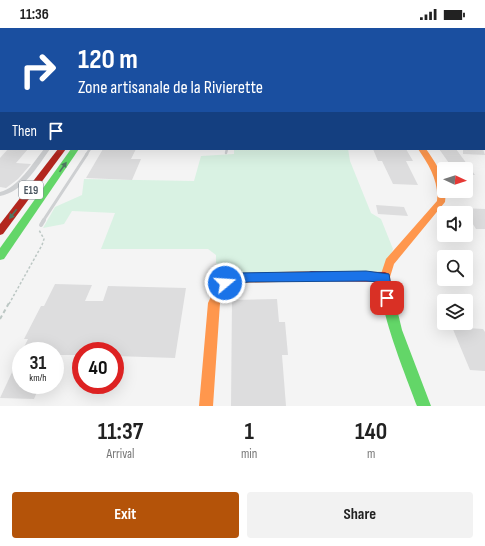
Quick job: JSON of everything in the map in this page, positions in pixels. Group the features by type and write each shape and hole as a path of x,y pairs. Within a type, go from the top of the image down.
{"main road":[{"name":"E19","path":"0,231 61,150"},
{"name":"E19","path":"0,256 74,150"},
{"path":"423,150 442,183 444,193 441,202 390,262 385,277 387,298 395,325 424,406"},
{"path":"206,406 214,303 217,293 225,283 235,278 249,277 385,277"}],"street":[{"path":"0,194 6,194 14,190 46,150"}],"lane":[{"path":"41,225 89,150"}],"path":[{"path":"0,319 42,244 44,239 38,231 41,225"}],"green space":[{"path":"234,150 348,150 350,161 371,213 381,219 393,249 381,277 235,278 216,263 216,255 208,249 101,249 115,213 72,211 64,224 43,228 55,207 82,195 84,179 194,181 201,156 234,154"}],"building":[{"path":"7,150 27,150 16,163 31,164 18,179 6,188 0,187 0,158"},
{"path":"102,150 136,150 131,159 141,159 132,180 86,178"},
{"path":"373,150 407,150 413,161 406,161 418,185 393,184 382,161 378,161"},
{"path":"440,150 457,150 466,162 448,162"},
{"path":"463,150 483,150 485,155 463,154"},
{"path":"376,205 404,207 408,216 378,214"},
{"path":"473,208 485,209 485,229 476,229 473,224"},
{"path":"55,284 92,285 85,301 103,301 108,286 186,288 175,358 124,356 124,342 72,342 72,355 64,355 64,342 26,342 28,339 24,339 41,306 44,306"},
{"path":"277,299 279,322 285,322 288,355 282,355 286,406 231,406 232,300"},
{"path":"473,328 483,329 485,332 485,371 470,370 453,330 473,330"},
{"path":"12,372 12,394 36,394 34,399 0,398"}],"traffic: fast":[{"path":"0,256 74,150"},
{"path":"386,284 391,314 401,346 424,406"}],"traffic: slow":[{"path":"386,284 385,277 390,262 441,202 442,194 440,180 423,150"},
{"path":"206,406 214,303 222,286 231,280 242,278 311,276"}],"traffic: jam":[{"path":"0,231 61,150"},
{"path":"311,276 385,277"}],"route":[{"path":"225,283 235,278 249,277 385,277 387,298"}]}
